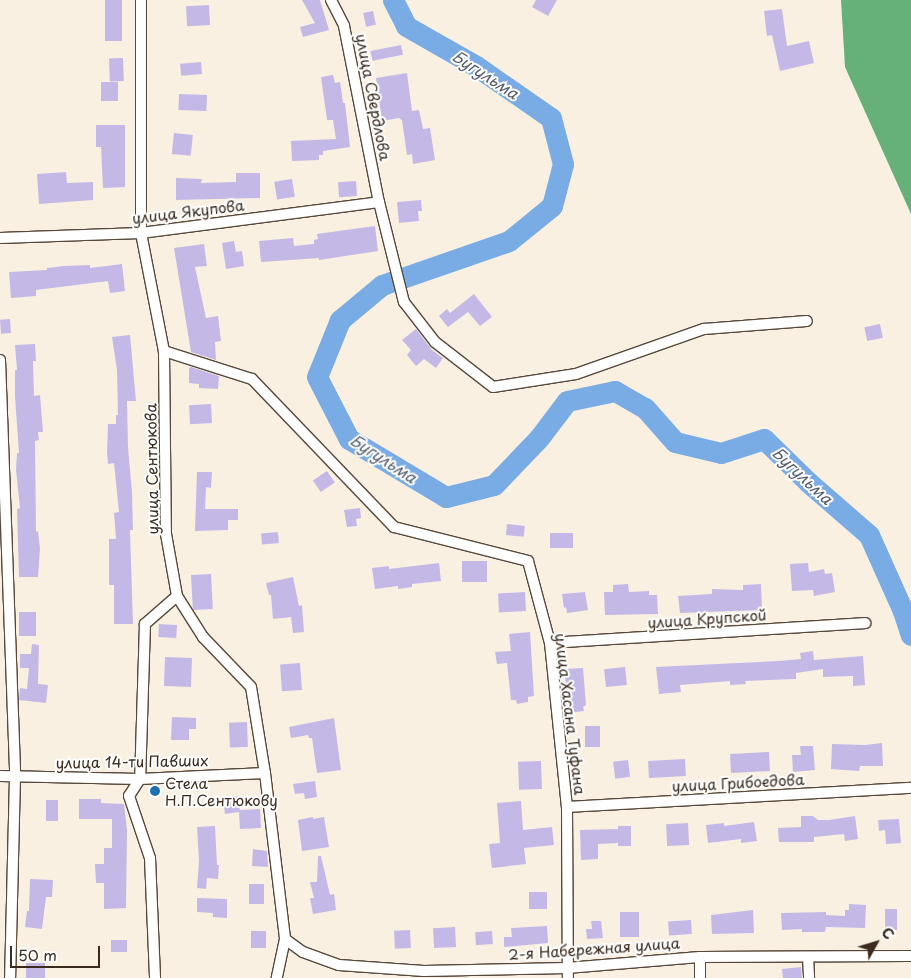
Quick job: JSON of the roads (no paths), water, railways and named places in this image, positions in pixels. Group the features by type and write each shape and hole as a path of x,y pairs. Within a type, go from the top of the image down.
{"street":[{"name":"улица Сентюкова","path":"140,0 141,233 164,351 166,534 177,596"},
{"name":"улица Свердлова","path":"331,0 344,26 379,202 404,302 435,342 493,387 576,374 704,329 807,321"},
{"name":"улица Якупова","path":"0,238 141,233 379,202"},
{"name":"улица Хасана Туфана","path":"164,351 252,379 394,527 528,561 550,643 568,807 568,973"},
{"path":"0,360 15,777 10,978"},
{"path":"155,978 150,858 129,796 140,779 146,624 177,596 203,637 251,687 265,773 285,940 277,978"},
{"name":"улица Крупской","path":"550,643 866,623"},
{"name":"улица 14-ти Павших","path":"0,776 140,779 265,773"},
{"name":"улица Грибоедова","path":"568,807 911,788"},
{"name":"2-я Набережная улица","path":"285,940 303,952 339,965 424,975 568,973 700,956 808,958 911,956"},
{"path":"700,956 700,978"},
{"path":"808,958 809,978"}],"waterway":[{"name":"Бугульма","path":"393,0 406,26 476,66 551,118 563,164 552,206 509,241 382,285 340,320 317,377 349,439 446,497 494,485 539,438 567,401 615,391 645,408 675,442 721,453 764,439 808,482 869,535 903,611 911,635"}],"place":[{"name":"Стела Н.П.Сентюкову","path":"155,791"}]}
